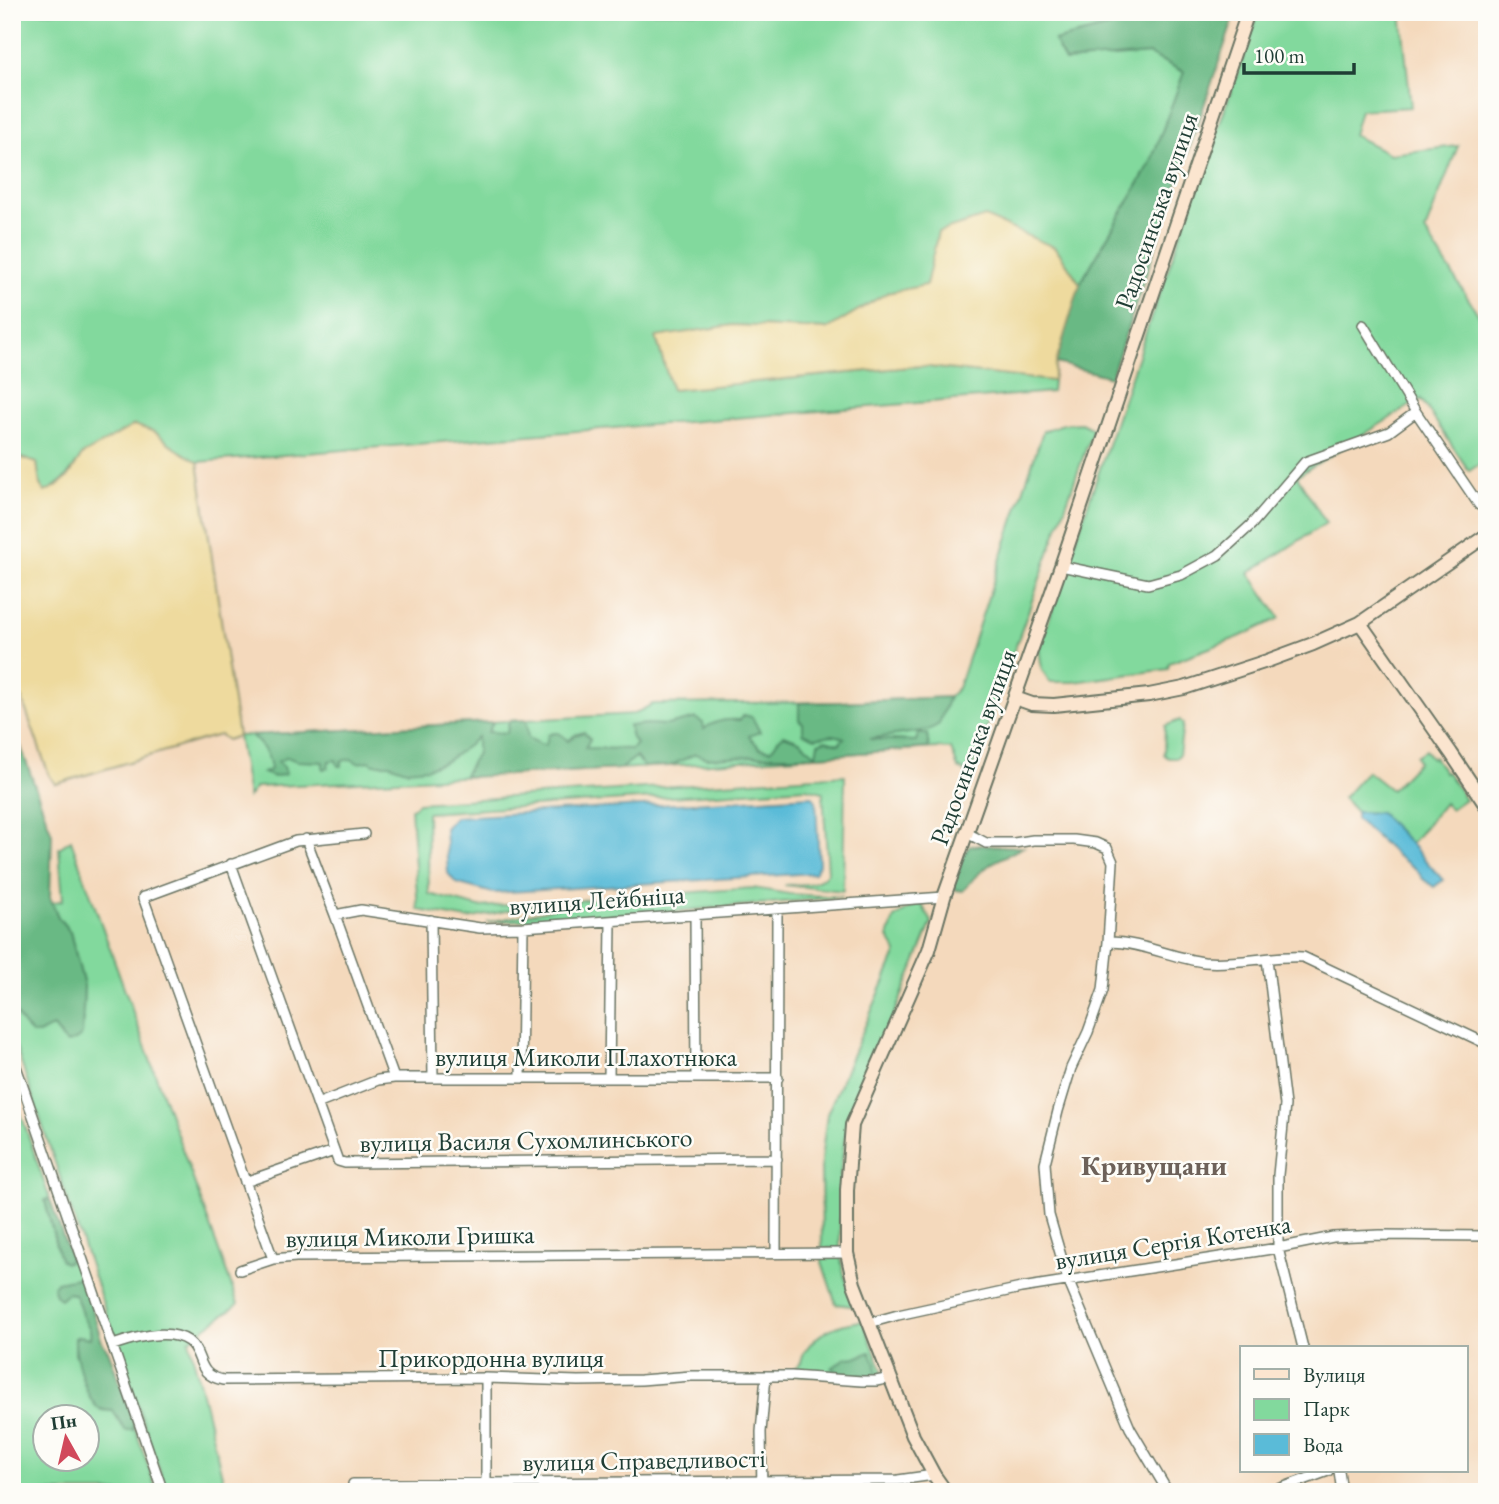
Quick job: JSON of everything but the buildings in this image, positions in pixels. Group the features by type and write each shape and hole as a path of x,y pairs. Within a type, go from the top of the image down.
{"main road":[{"name":"Радосинська вулиця","path":"946,1492 913,1436 853,1284 848,1253 847,1190 852,1125 929,950 944,897 1061,566 1248,12"},
{"path":"1015,698 1032,704 1054,705 1149,695 1184,688 1267,662 1360,623 1487,535"},
{"path":"1360,623 1487,807"}],"street":[{"path":"1363,325 1416,412 1479,505"},
{"path":"1061,566 1148,584 1181,575 1218,555 1251,525 1305,462 1389,432 1416,412"},
{"path":"232,864 296,841 364,834"},
{"path":"967,834 986,843 1074,840 1096,843 1107,848 1113,862 1103,990 1071,1068 1045,1163 1049,1215 1068,1280 1130,1428 1168,1492"},
{"path":"306,839 394,1078"},
{"name":"вулиця Миколи Гришка","path":"232,864 142,899 273,1259 848,1253"},
{"name":"вулиця Василя Сухомлинського","path":"232,864 338,1161 777,1159"},
{"name":"вулиця Лейбніца","path":"335,915 361,910 480,928 523,927 944,897"},
{"path":"776,1253 777,908"},
{"path":"695,915 695,1078"},
{"path":"431,919 433,1078"},
{"path":"609,1078 611,922"},
{"path":"521,1078 523,927"},
{"path":"1108,942 1133,944 1205,962 1289,956 1308,960 1487,1044"},
{"path":"1266,959 1285,1105 1278,1175 1278,1248 1302,1346"},
{"path":"12,1055 163,1492"},
{"name":"вулиця Миколи Плахотнюка","path":"317,1104 378,1080 394,1078 778,1078"},
{"path":"245,1182 334,1152"},
{"name":"вулиця Сергія Котенка","path":"869,1323 985,1295 1333,1237 1380,1234 1487,1236"},
{"path":"240,1269 273,1259"},
{"name":"Прикордонна вулиця","path":"113,1345 155,1335 175,1336 188,1341 208,1374 223,1380 486,1378 578,1381 691,1376 791,1376 876,1381 891,1378"},
{"path":"762,1492 761,1432 766,1376"},
{"path":"486,1378 486,1483"},
{"path":"1271,1492 1325,1472"},
{"path":"1339,1472 1342,1492"},
{"name":"вулиця Справедливості","path":"353,1484 898,1480 934,1475"}],"green space":[{"path":"12,12 1129,12 1109,27 1055,41 1065,61 1149,54 1184,72 1150,164 1080,284 1056,248 938,232 927,285 887,293 827,329 733,325 656,338 672,390 920,366 1053,381 1052,392 198,462 155,432 82,455 66,477 44,493 37,463 13,455 12,449"},
{"path":"1129,12 1236,12 1111,377 1056,363 1080,284 1150,164 1184,72 1149,54 1065,61 1054,41 1109,27"},
{"path":"1259,12 1401,12 1411,107 1360,110 1353,135 1390,154 1458,146 1425,231 1487,328 1487,459 1469,471 1421,399 1297,476 1326,523 1249,573 1280,618 1239,637 1169,663 1168,669 1074,682 1050,682 1042,670 1039,649 1148,326"},
{"path":"1081,423 1093,429 969,778 966,772 958,768 951,749 936,748 620,769 256,787 248,797 238,736 634,714 653,704 840,702 949,697 958,688 1043,431 1063,424"},
{"path":"949,697 939,724 929,730 869,739 916,741 918,734 927,734 929,748 817,756 707,758 695,754 670,766 644,767 636,757 620,769 470,777 464,775 477,753 477,737 446,761 428,768 406,770 369,761 358,763 351,759 341,761 341,766 338,766 336,760 329,761 328,768 323,769 323,762 297,761 287,757 278,762 284,767 286,774 274,777 263,773 271,769 269,758 251,735 493,722 488,732 507,733 509,721 526,720 528,738 540,744 546,745 548,735 551,734 559,734 568,741 584,732 590,739 585,748 631,749 636,744 629,726 667,725 696,718 703,723 704,729 721,721 740,720 744,715 752,717 760,732 749,736 760,748 771,750 784,735 800,741 816,755 818,743 826,740 839,744 844,738 833,735 815,738 803,733 803,723 799,720 799,703"},
{"path":"1180,720 1183,724 1179,755 1176,758 1168,758 1164,754 1165,726"},
{"path":"12,722 52,834 50,897 58,917 70,932 84,986 82,1034 69,1043 66,1043 54,1027 39,1034 33,1033 23,1024 12,1007"},
{"path":"1425,750 1434,757 1445,773 1447,772 1465,799 1451,809 1444,803 1411,844 1380,813 1356,812 1343,798 1367,771 1391,790 1418,762 1416,756"},
{"path":"845,775 843,891 784,885 814,882 828,872 823,792 806,788 427,813 429,894 479,907 549,902 468,919 418,910 411,809 418,803"},
{"path":"71,840 238,1304 189,1340 226,1492 167,1492 12,1036 12,1007 28,1030 39,1034 54,1027 62,1039 82,1034 84,986 70,932 58,917 52,903 63,900 59,848"},
{"path":"970,846 1023,847 992,863 963,891 956,890 953,885 966,851"},
{"path":"753,888 789,894 842,897 667,912 487,922 544,911 582,900"},
{"path":"917,904 922,905 932,922 846,1132 840,1176 840,1249 822,1248 821,1160 827,1114 897,952 888,937 894,918"},
{"path":"12,1087 50,1200 45,1201 58,1253 69,1261 70,1256 84,1280 77,1278 63,1297 67,1293 74,1294 90,1327 90,1338 75,1338 75,1354 97,1402 32,1402 32,1472 102,1472 102,1410 113,1411 122,1426 133,1430 134,1425 157,1492 12,1492"},
{"path":"45,1200 50,1200 70,1256 65,1263 61,1261 58,1253"},
{"path":"841,1256 849,1288 858,1307 836,1304 822,1262 822,1257"},
{"path":"77,1278 84,1280 102,1342 109,1352 134,1425 133,1430 125,1430 113,1411 102,1410 102,1402 93,1401 81,1374 75,1338 90,1338 90,1329 74,1294 67,1293 60,1299 56,1295 53,1286 57,1282"},
{"path":"863,1321 882,1370 879,1377 873,1379 789,1374 801,1362 804,1352 816,1338 838,1326"},
{"path":"870,1352 877,1373 871,1376 842,1375 832,1368 846,1358"}],"sand":[{"path":"985,217 1056,248 1080,284 1053,381 920,366 672,390 656,337 733,325 827,329 887,293 926,285 938,232"},
{"path":"134,425 155,432 198,462 238,736 227,740 220,735 208,738 56,784 49,775 12,671 12,449 13,456 37,463 40,485 45,492 68,477 82,455"}],"water":[{"path":"812,796 816,801 819,865 814,873 493,893 456,883 448,873 445,828 455,817"},
{"path":"1356,812 1380,813 1443,880 1434,887 1423,879 1416,869 1356,819"}],"district":[{"name":"Кривущани","path":"1154,1165"}]}
